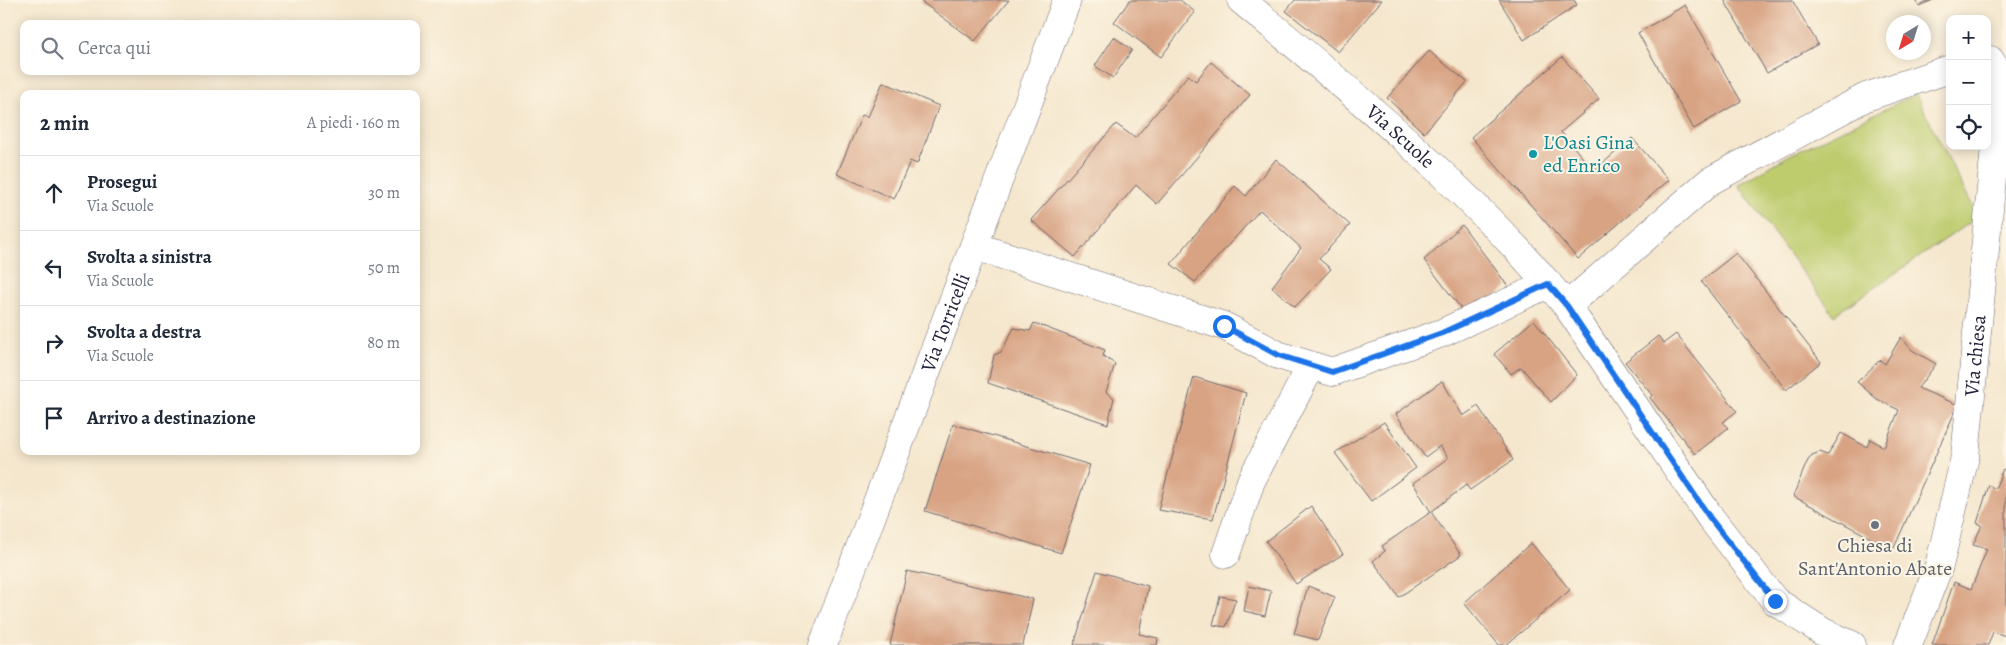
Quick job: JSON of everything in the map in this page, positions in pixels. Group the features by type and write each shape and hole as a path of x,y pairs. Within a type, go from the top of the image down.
{"street":[{"name":"Via Torricelli","path":"822,645 1067,0"},
{"name":"Via Scuole","path":"1241,0 1340,81 1450,180 1567,306 1710,518 1775,601 1823,632 1852,645"},
{"name":"Via chiesa","path":"1908,645 1939,566 1964,457 2000,85 1994,58"},
{"path":"1567,306 1710,181 1866,97 1946,70"},
{"path":"974,246 1224,326 1278,355 1332,372 1442,333 1548,284"},
{"path":"1226,554 1251,481 1311,366"}],"green space":[{"path":"1916,94 1978,217 1834,315 1738,185 1790,155"}],"building":[{"path":"919,0 1009,0 975,41"},
{"path":"1130,0 1180,0 1195,12 1161,57 1114,22"},
{"path":"1295,0 1382,0 1338,52 1286,11"},
{"path":"1499,0 1574,0 1577,5 1524,40"},
{"path":"1724,0 1792,0 1818,44 1767,73"},
{"path":"1916,0 1933,0 1919,6"},
{"path":"1685,5 1741,101 1694,129 1638,33"},
{"path":"1114,37 1132,50 1113,78 1095,66"},
{"path":"1429,51 1467,82 1424,133 1387,98"},
{"name":"L'Oasi Gina ed Enrico","path":"1562,57 1599,99 1561,132 1594,171 1632,138 1669,180 1578,259 1471,137"},
{"path":"1211,62 1250,95 1157,204 1136,185 1075,257 1031,220 1116,124 1135,138 1188,75 1196,81"},
{"path":"883,82 939,106 917,164 910,161 894,199 837,174 862,115 868,117"},
{"path":"1276,159 1350,225 1319,259 1331,269 1295,307 1272,287 1301,248 1260,210 1195,282 1171,264 1235,186 1246,196"},
{"path":"1462,225 1508,286 1469,319 1424,260"},
{"path":"1736,253 1821,362 1786,390 1701,281"},
{"path":"1534,320 1577,375 1551,402 1521,367 1511,374 1494,354"},
{"path":"1034,323 1105,350 1103,356 1115,364 1106,392 1114,398 1108,424 988,383 994,355 1001,352 1014,328 1030,331"},
{"path":"1676,334 1737,411 1723,422 1728,428 1695,454 1650,398 1652,395 1625,362 1658,336 1664,343"},
{"path":"1901,337 1912,350 1936,364 1918,388 1958,405 1893,550 1793,496 1807,462 1812,455 1820,452 1828,455 1841,433 1867,447 1870,439 1884,447 1899,410 1877,399 1857,382 1880,360 1885,364"},
{"path":"1194,377 1246,393 1213,519 1158,510"},
{"path":"1442,381 1463,416 1478,406 1513,460 1470,490 1466,485 1431,512 1413,483 1448,458 1440,446 1425,457 1396,414"},
{"path":"1384,422 1416,468 1371,501 1335,453"},
{"path":"953,424 1090,465 1061,553 925,511"},
{"path":"2003,469 2006,470 2006,636 1993,632 1988,645 1932,645 1954,582 1971,589 1987,549 1973,545 1982,525 1977,523 1989,485 1995,489"},
{"path":"1311,506 1343,554 1296,584 1266,541"},
{"path":"1431,512 1461,555 1399,597 1373,561 1385,551 1382,546"},
{"path":"1531,543 1570,590 1506,645 1499,645 1464,603"},
{"path":"907,571 1033,599 1023,645 890,645"},
{"path":"1097,571 1148,586 1139,634 1158,638 1157,645 1074,645"},
{"path":"1249,586 1271,591 1265,616 1244,611"},
{"path":"1308,586 1335,597 1318,640 1294,634"},
{"path":"1220,596 1236,599 1226,627 1213,625"}],"place":[{"name":"L'Oasi Gina ed Enrico","path":"1533,154"},
{"name":"Chiesa di Sant'Antonio Abate","path":"1875,525"}],"route":[{"path":"1224,326 1278,355 1332,372 1442,333 1548,284 1567,306 1710,518 1775,601"}]}
